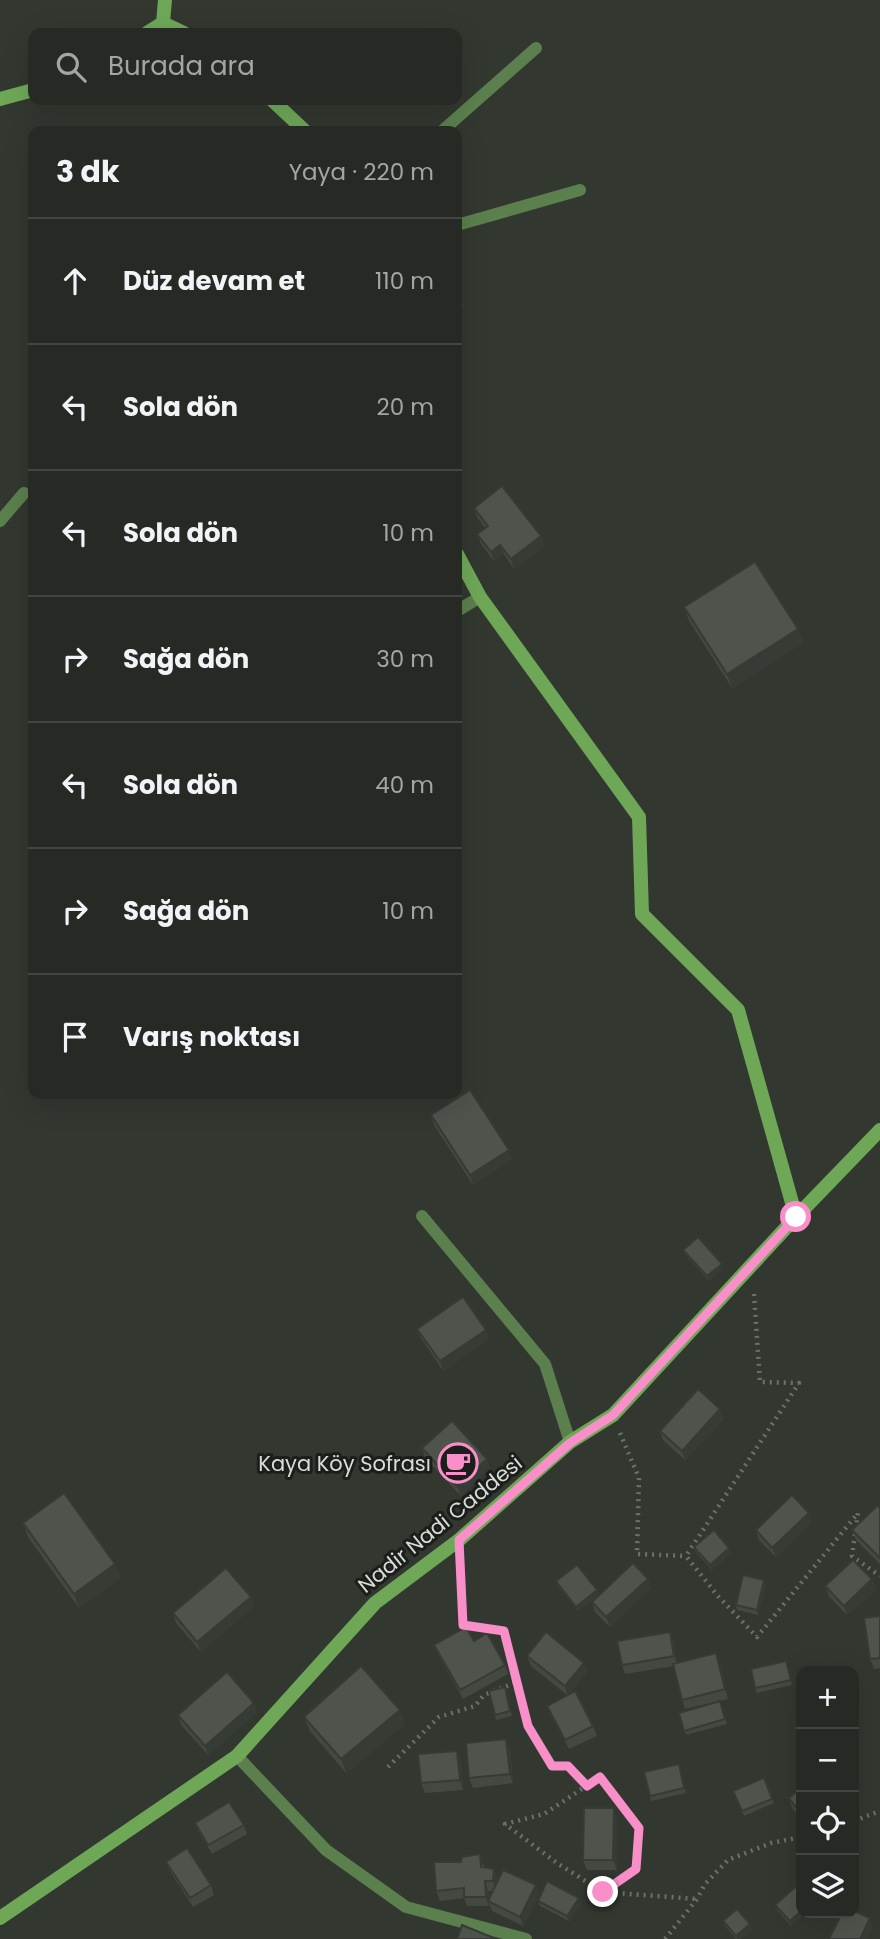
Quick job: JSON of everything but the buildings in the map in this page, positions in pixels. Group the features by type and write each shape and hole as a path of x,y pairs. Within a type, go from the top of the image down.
{"street":[{"path":"163,23 166,0"},
{"path":"155,28 163,23"},
{"path":"163,23 174,28"},
{"path":"0,99 28,91"},
{"path":"277,105 300,126"},
{"path":"462,563 480,597 639,817 642,914 738,1010 796,1217"},
{"name":"Nadir Nadi Caddesi","path":"0,1918 237,1756 375,1603 459,1540 570,1443 613,1415 880,1130"}],"lane":[{"path":"448,126 536,48"},
{"path":"462,224 580,190"},
{"path":"0,521 24,494"},
{"path":"462,608 480,597"},
{"path":"422,1216 545,1364 570,1443"},
{"path":"237,1756 326,1850 407,1907 526,1939"}],"path":[{"path":"686,1556 799,1383 760,1382 753,1265"},
{"path":"613,1415 639,1478 637,1554 686,1556 757,1637 859,1513 852,1556 880,1576"},
{"path":"459,1540 463,1625 504,1631 528,1726 552,1766 568,1766 587,1786"},
{"path":"388,1767 439,1717 475,1706 484,1695 517,1682"},
{"path":"603,1892 636,1869 639,1828 600,1777 544,1814 505,1824 557,1863 603,1892 697,1899"},
{"path":"859,1819 880,1811"},
{"path":"665,1939 697,1899 705,1884 728,1860 771,1843 796,1838"}],"place":[{"name":"Kaya Köy Sofrası","path":"458,1463"}],"route":[{"path":"603,1892 636,1869 639,1828 600,1777 587,1786 568,1766 552,1766 528,1726 504,1631 463,1625 459,1540 570,1443 613,1415 796,1217"}]}
